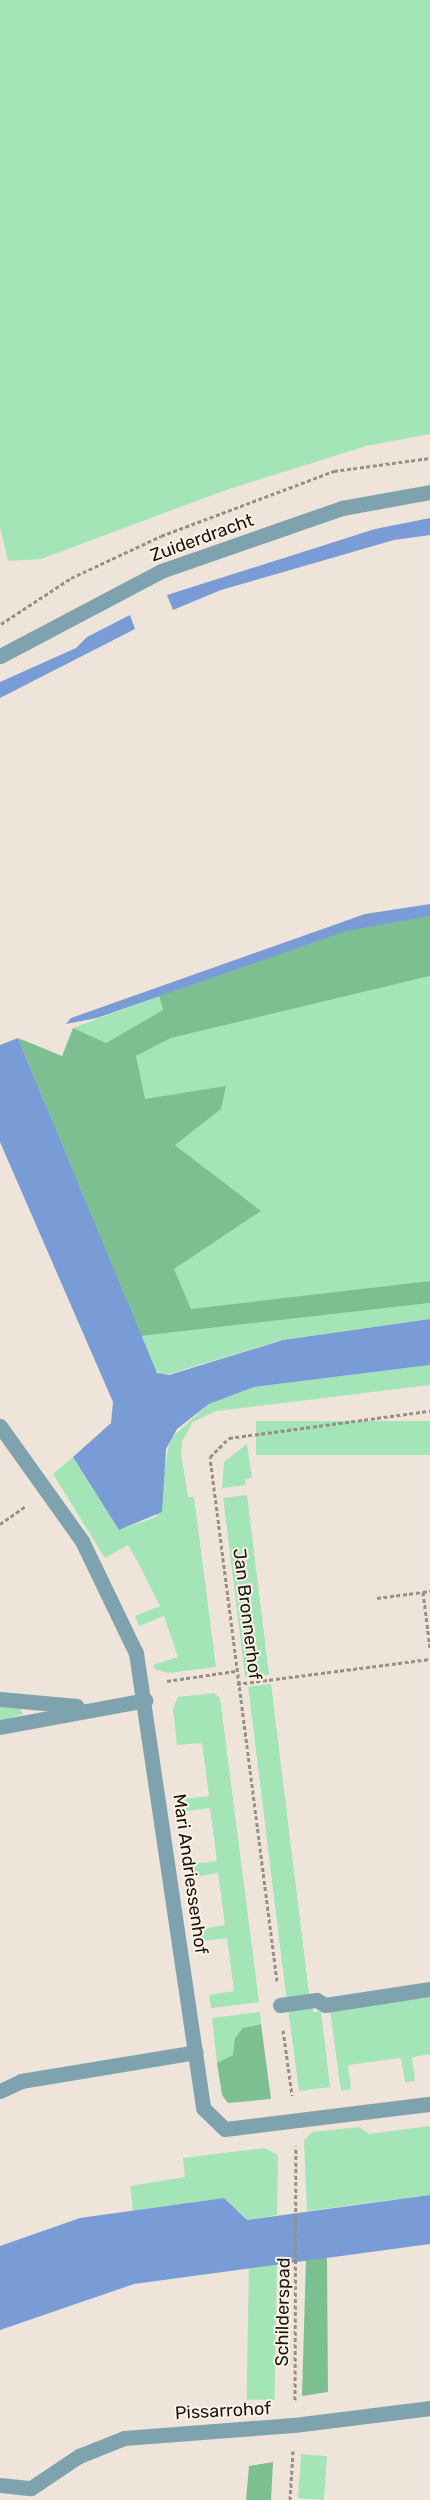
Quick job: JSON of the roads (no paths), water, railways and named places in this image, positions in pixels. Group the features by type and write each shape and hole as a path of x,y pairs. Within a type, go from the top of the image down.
{"street":[{"name":"Zuiderdracht","path":"0,656 162,570 342,508 430,492"},
{"name":"Mari Andriessenhof","path":"0,1426 82,1542 124,1621 144,1684 203,2108 225,2129 295,2124 430,2104"},
{"path":"0,1699 88,1708"},
{"path":"0,1727 88,1708 146,1700"},
{"path":"280,2005 317,2000 325,2005 430,1989"},
{"path":"0,2091 21,2081 196,2052"},
{"name":"Pissarrohof","path":"0,2485 31,2494 78,2456 124,2438 294,2425 430,2408"}],"water":[{"path":"430,518 430,535 394,540 221,590 173,610 167,595 375,529"},
{"path":"130,615 135,629 0,698 0,682 76,648 87,637"},
{"path":"430,904 430,916 346,931 97,1018 66,1024 71,1018 365,914"},
{"path":"18,1038 157,1373 169,1375 283,1340 430,1319 430,1365 254,1387 209,1404 177,1429 166,1449 162,1512 119,1530 73,1457 111,1423 113,1402 0,1142 0,1045"},
{"path":"430,2195 430,2244 134,2284 0,2330 0,2246 80,2218 224,2198 247,2220"}]}
